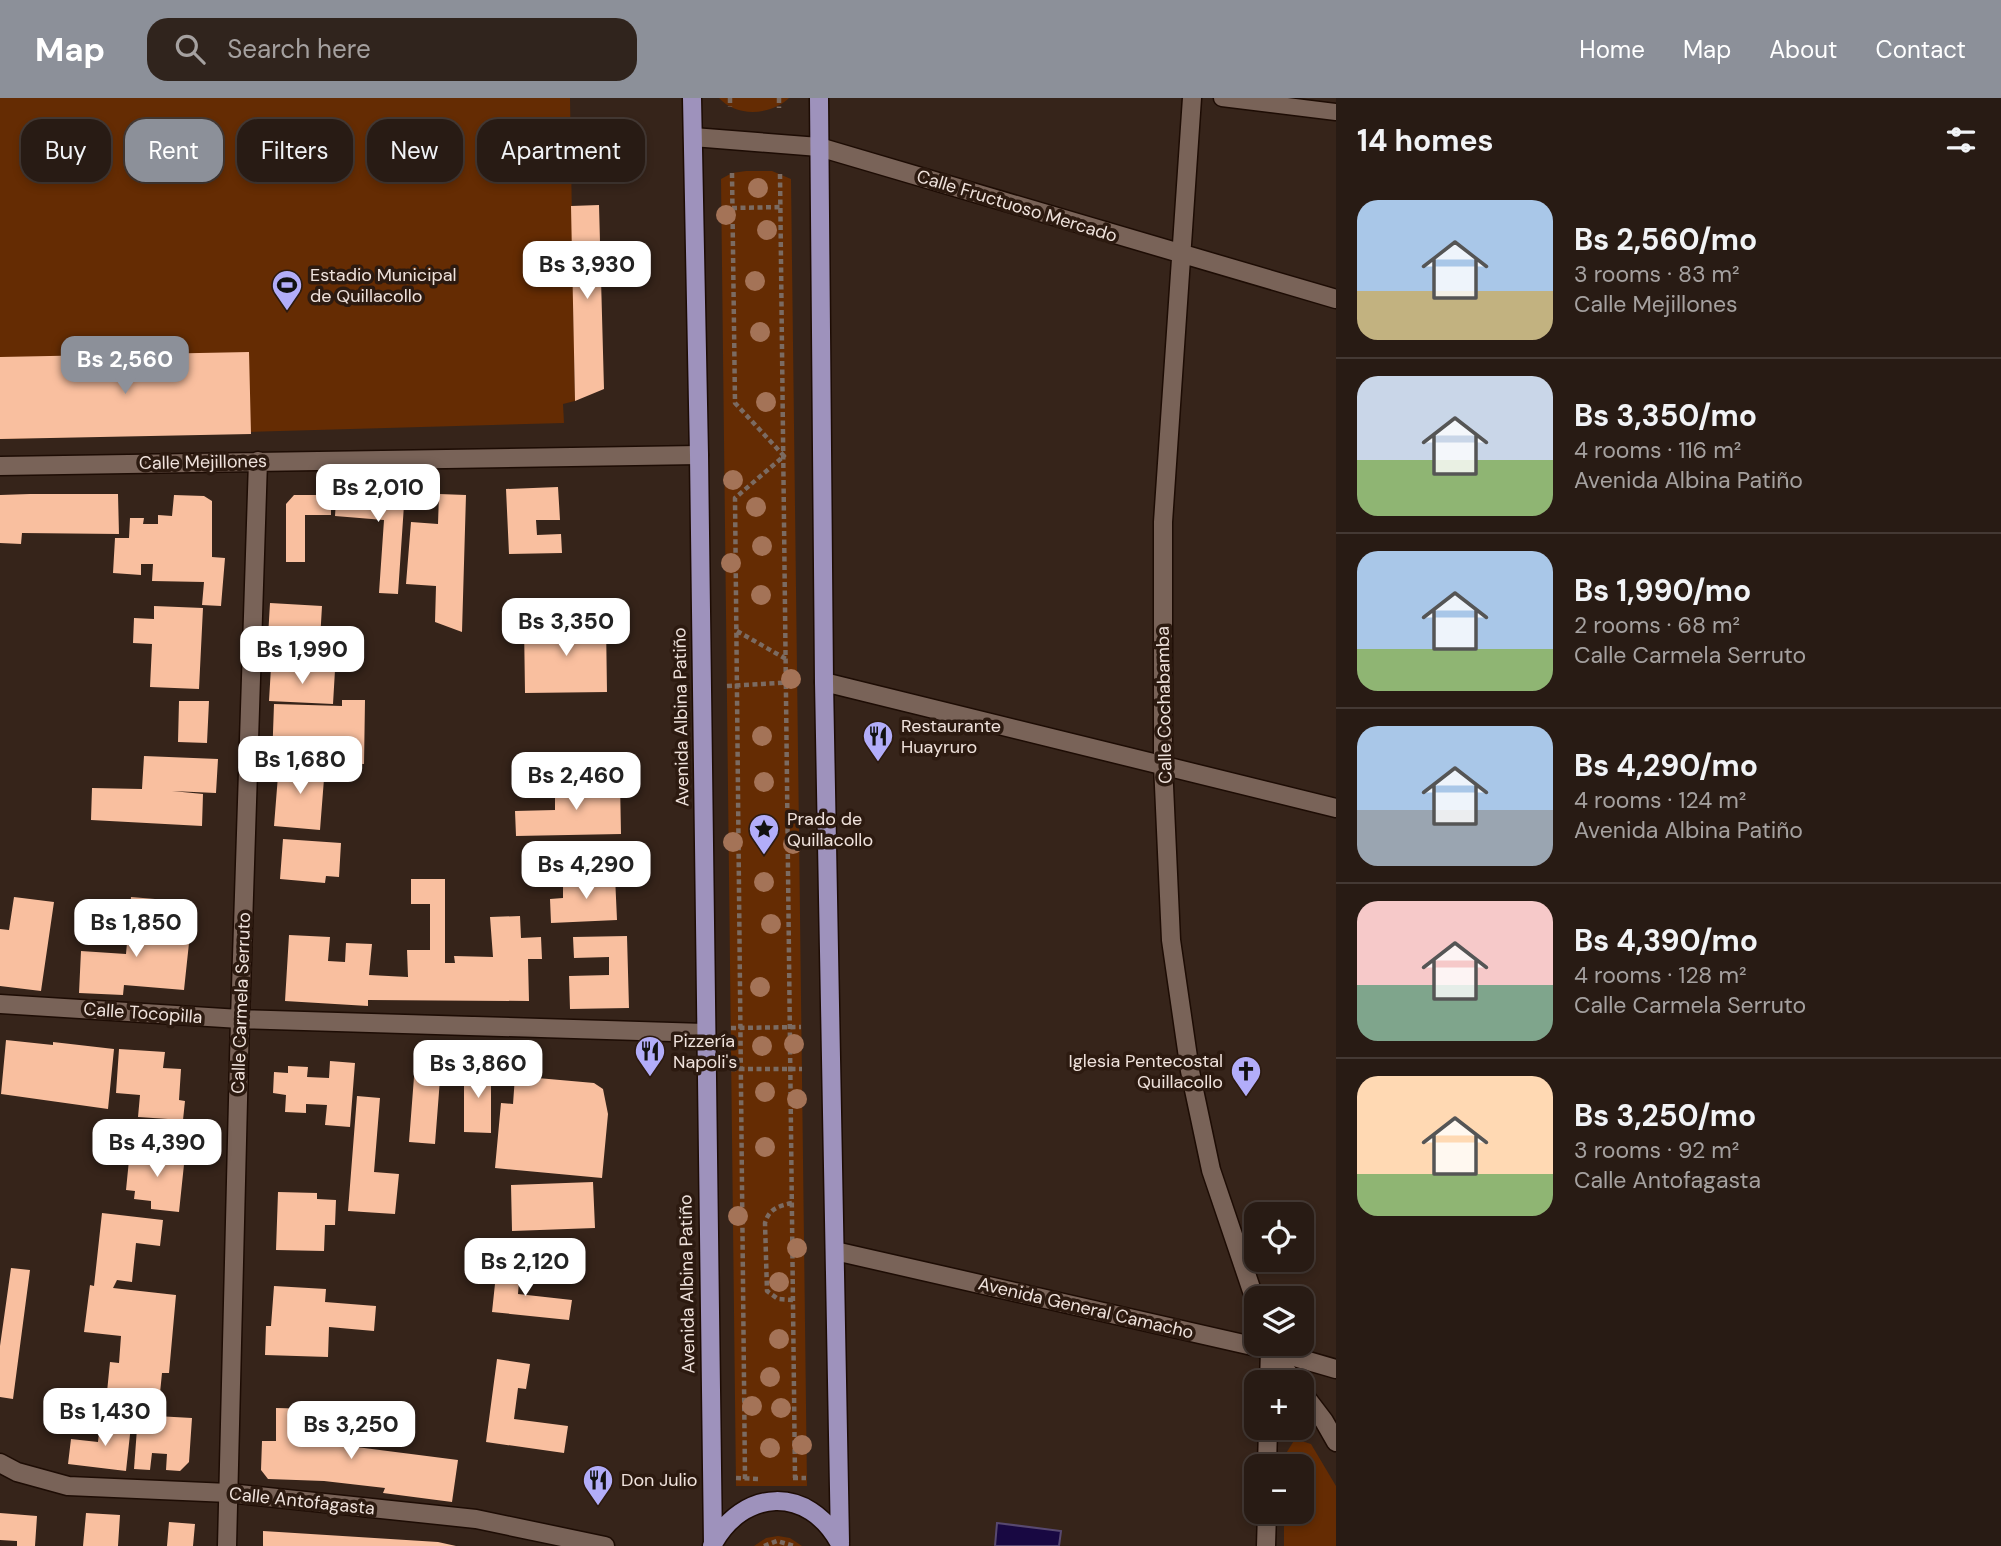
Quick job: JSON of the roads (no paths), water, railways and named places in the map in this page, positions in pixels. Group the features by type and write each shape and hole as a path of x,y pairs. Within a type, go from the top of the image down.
{"main road":[{"name":"Avenida Albina Patiño","path":"692,98 713,1545"},
{"path":"819,98 824,682 840,1544"},
{"path":"713,1545 727,1522 742,1510 764,1502 787,1502 809,1509 827,1523 840,1544"}],"street":[{"name":"Calle Cochabamba","path":"1192,98 1163,522 1164,764 1171,940 1190,1071 1211,1170 1250,1286"},
{"name":"Calle Fructuoso Mercado","path":"693,138 819,147 1336,299"},
{"name":"Calle Mejillones","path":"0,466 699,455"},
{"name":"Calle Carmela Serruto","path":"227,1546 258,461"},
{"path":"824,682 1336,808"},
{"name":"Calle Tocopilla","path":"0,1004 240,1019 705,1033"},
{"name":"Avenida General Camacho","path":"835,1251 1244,1341"},
{"name":"Avenida General Camacho","path":"1296,1356 1336,1369"},
{"path":"1314,1408 1336,1442"},
{"name":"Calle Antofagasta","path":"0,1463 17,1472 68,1486 229,1493 476,1520 605,1546"},
{"path":"1266,1524 1266,1546"}],"lane":[{"path":"1222,98 1336,111"}],"place":[{"name":"Estadio Municipal de Quillacollo","path":"287,312"},
{"name":"Restaurante Huayruro","path":"878,763"},
{"name":"Prado de Quillacollo","path":"764,856"},
{"name":"Pizzería Napoli's","path":"650,1078"},
{"name":"Iglesia Pentecostal Quillacollo","path":"1246,1098"},
{"name":"Don Julio","path":"598,1507"}]}
